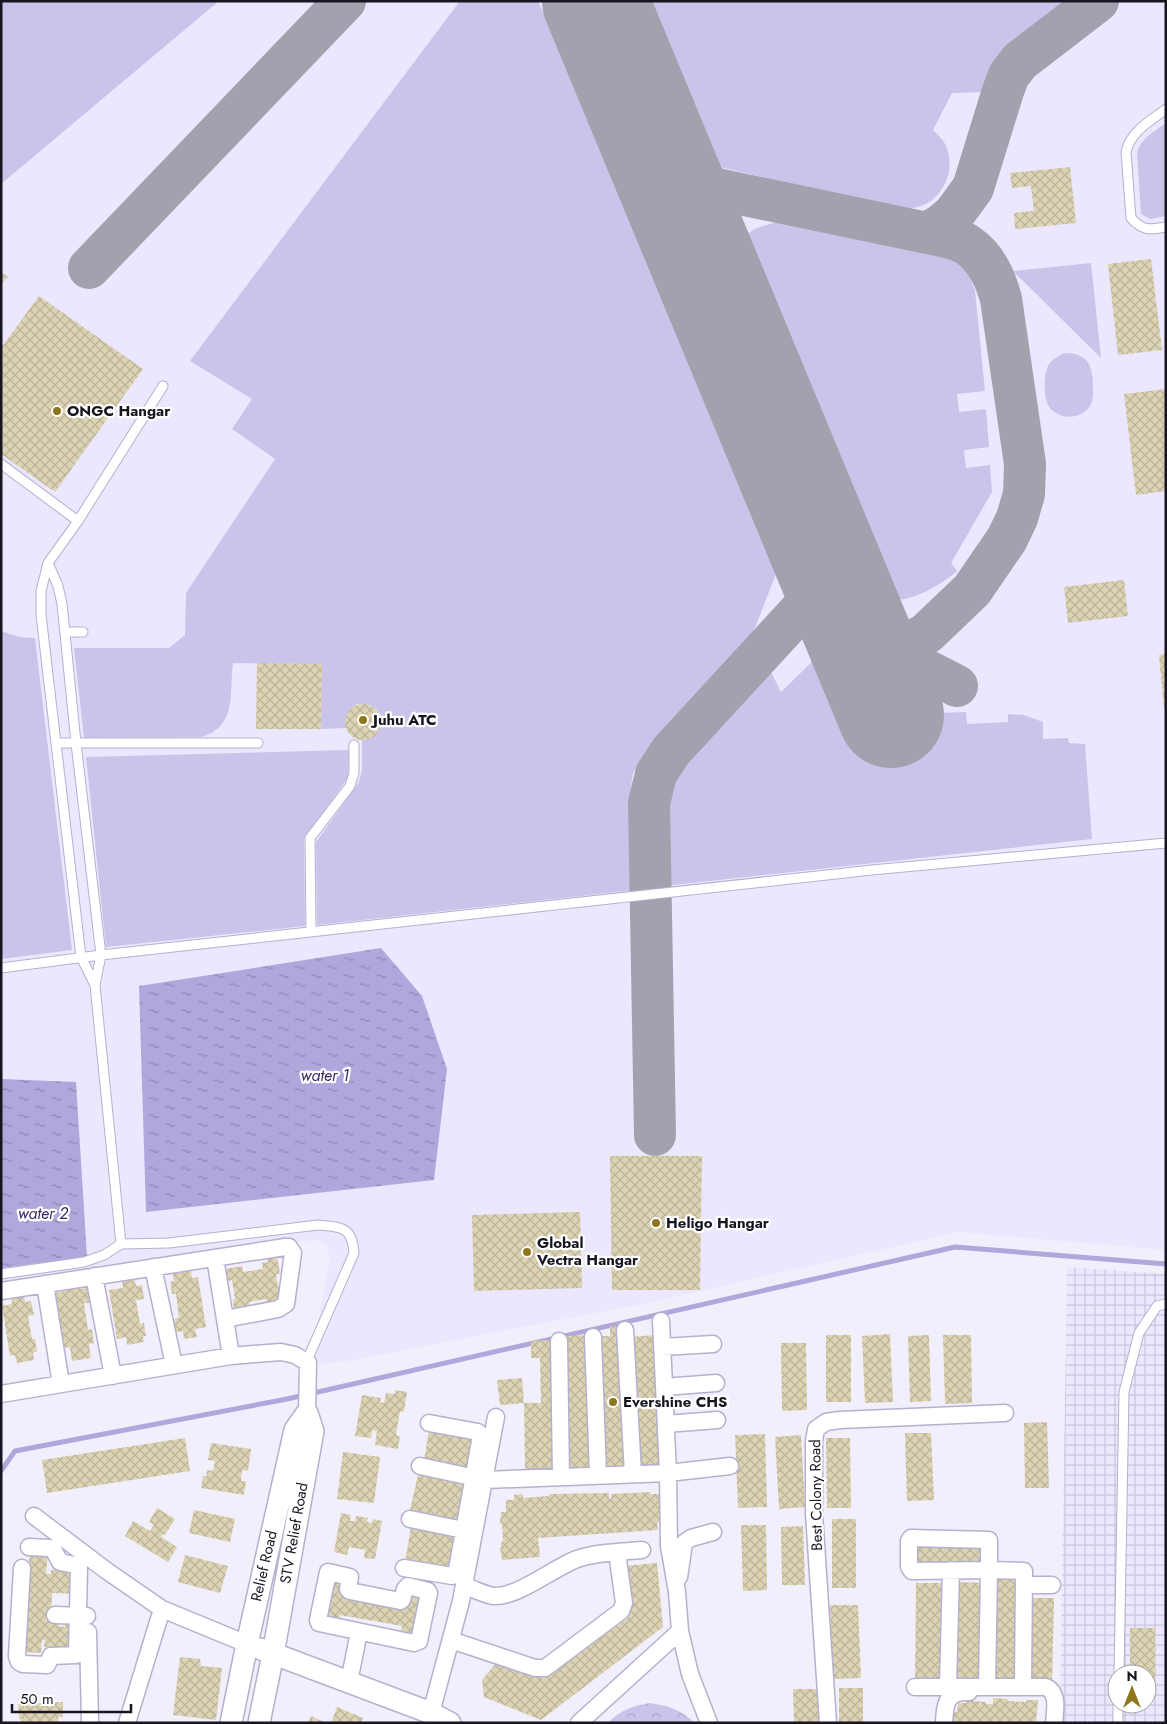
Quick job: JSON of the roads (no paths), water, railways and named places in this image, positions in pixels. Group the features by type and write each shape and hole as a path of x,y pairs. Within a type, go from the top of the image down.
{"street":[{"path":"1,1291 289,1247 293,1253 284,1307 225,1319"},
{"path":"215,1258 230,1356"},
{"path":"153,1267 174,1365"},
{"path":"94,1276 113,1376"},
{"path":"45,1284 61,1384"},
{"path":"661,1321 668,1473 669,1546 677,1592 680,1631 690,1674 709,1723"},
{"path":"625,1330 633,1474"},
{"path":"593,1337 598,1475"},
{"path":"559,1341 561,1477"},
{"path":"662,1347 713,1344"},
{"path":"1,1394 230,1356 281,1352 295,1355 309,1367 308,1410"},
{"path":"664,1387 716,1383"},
{"name":"Relief Road","path":"231,1723 294,1430 308,1410"},
{"name":"STV Relief Road","path":"273,1654 313,1431 308,1410"},
{"name":"Best Colony Road","path":"828,1723 814,1514 814,1440 816,1428 826,1422 840,1420 1005,1413"},
{"path":"431,1713 464,1586 470,1531 480,1478 496,1417"},
{"path":"666,1424 716,1420"},
{"path":"429,1423 479,1432 481,1436 480,1478"},
{"path":"420,1466 480,1478 668,1473 730,1466"},
{"path":"279,1500 300,1503"},
{"path":"34,1516 162,1609 247,1644 431,1713 450,1723"},
{"path":"410,1519 470,1531"},
{"path":"404,1568 455,1575 470,1531"},
{"path":"677,1592 684,1543 691,1538 713,1532"},
{"path":"987,1687 988,1570 989,1540 910,1539 909,1569 951,1570 988,1570 1022,1570 1024,1572 1023,1687"},
{"path":"29,1547 50,1548 60,1562 77,1566 79,1571 90,1723"},
{"path":"464,1586 486,1594 502,1596 512,1593 564,1564 596,1554 615,1556 642,1550"},
{"path":"22,1568 18,1662 47,1665 51,1656 76,1655 83,1616 86,1555"},
{"path":"451,1637 535,1668 545,1668 622,1611 624,1603 615,1556"},
{"path":"948,1687 951,1570"},
{"path":"328,1572 350,1577 348,1589 350,1591 400,1601 408,1586 428,1590 429,1593 418,1642 414,1643 359,1632 321,1624 318,1621 328,1572"},
{"path":"1024,1585 1052,1585"},
{"path":"127,1723 162,1609"},
{"path":"55,1615 83,1616"},
{"path":"579,1723 680,1631"},
{"path":"349,1682 359,1632"},
{"path":"451,1637 492,1646"},
{"path":"259,1723 273,1654"},
{"path":"915,1687 1046,1687 1050,1689 1054,1698 1054,1723"},
{"path":"944,1723 945,1704 950,1697 959,1691 1015,1692 1037,1695 1043,1701 1046,1710 1046,1723"}],"lane":[{"path":"1166,109 1135,132 1128,142 1126,152 1131,218 1138,226 1149,230 1166,227"},
{"path":"95,985 81,957 41,615 41,591 48,563 78,521 163,386"},
{"path":"1,464 78,521"},
{"path":"48,563 58,586 65,632 101,955 95,985 121,1244"},
{"path":"65,632 83,632"},
{"path":"56,743 258,744"},
{"path":"311,932 310,838 350,786 354,773 354,744"},
{"path":"1,968 81,957 872,870 1166,843"},
{"path":"1,1274 84,1262 104,1255 121,1244 169,1243 318,1225 340,1227 348,1233 353,1241 354,1253 309,1356 309,1367"},
{"path":"1119,1664 1124,1392 1139,1334 1157,1306 1166,1304"}],"water":[{"name":"water 1","path":"381,948 422,996 447,1069 434,1180 146,1212 139,986"},
{"name":"water 2","path":"1,1079 76,1082 87,1257 1,1268"}],"waterway":[{"path":"1,1471 15,1451 287,1399 955,1247 1166,1264"}],"place":[{"name":"ONGC Hangar","path":"57,411"},
{"name":"Juhu ATC","path":"363,720"},
{"name":"Heligo Hangar","path":"656,1223"},
{"name":"Global Vectra Hangar","path":"527,1252"},
{"name":"Evershine CHS","path":"613,1402"}]}
